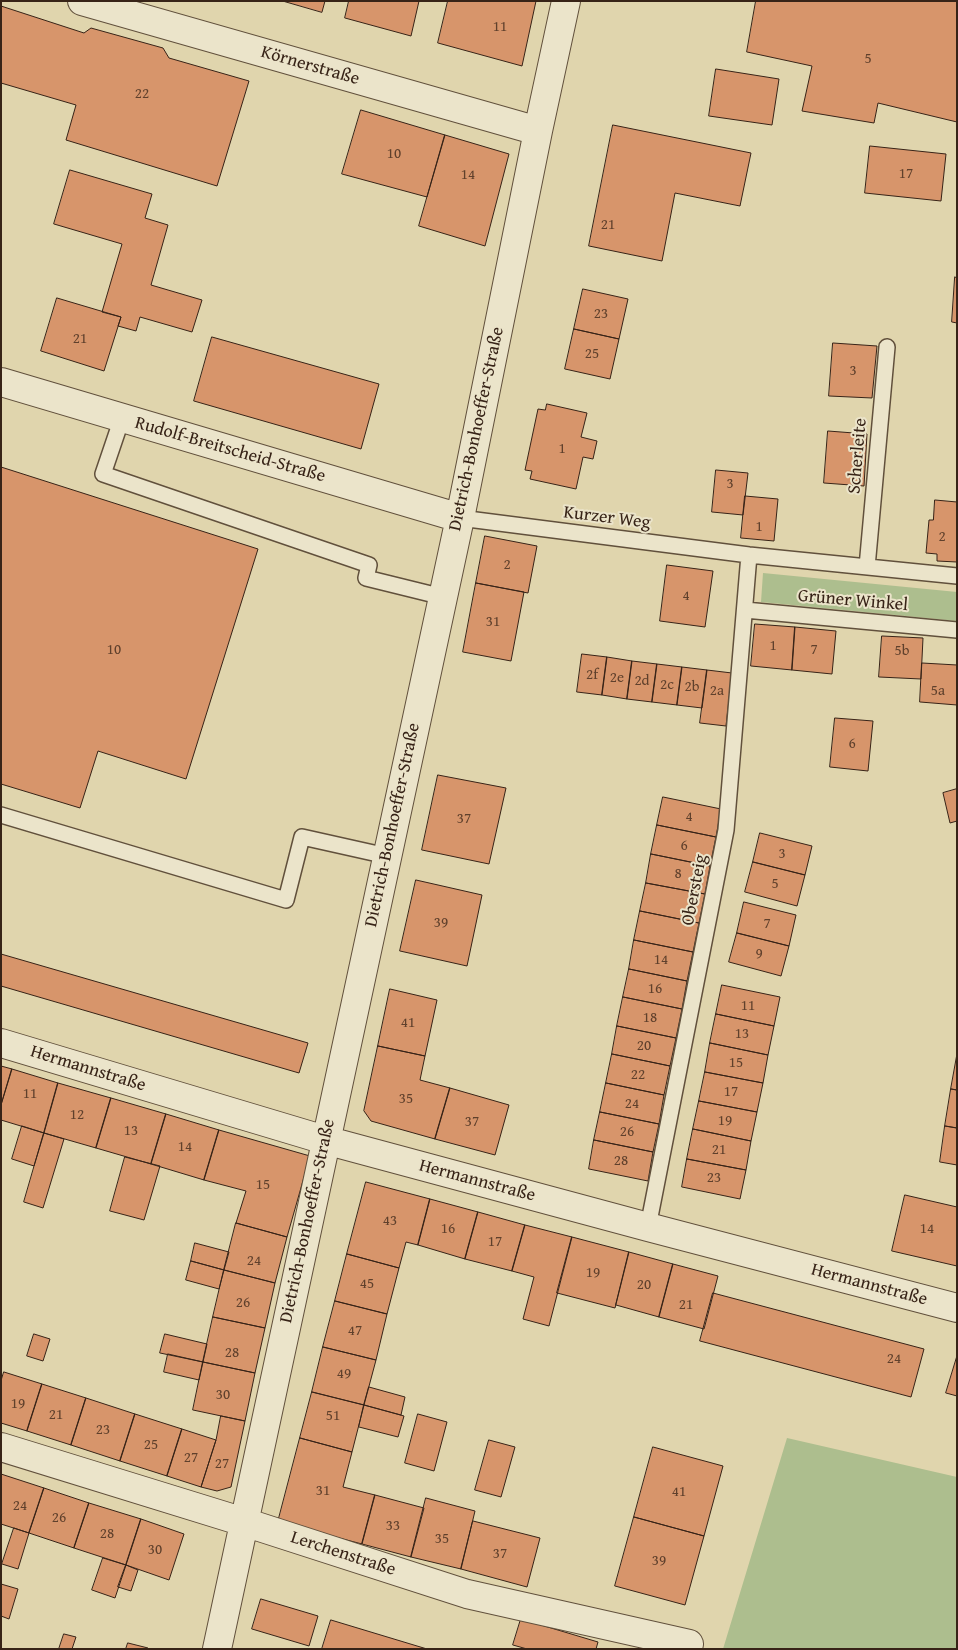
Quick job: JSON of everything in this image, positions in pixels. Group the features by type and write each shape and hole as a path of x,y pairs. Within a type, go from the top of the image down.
{"street":[{"name":"Körnerstraße","path":"82,1 538,131"},
{"name":"Dietrich-Bonhoeffer-Straße","path":"217,1649 460,518 566,1"},
{"name":"Rudolf-Breitscheid-Straße","path":"1,382 460,518"},
{"name":"Hermannstraße","path":"1,1043 326,1140 957,1308"},
{"name":"Lerchenstraße","path":"1,1447 244,1522 467,1594 689,1644"}],"lane":[{"name":"Scherleite","path":"867,567 887,347"},
{"path":"122,418 103,474 369,565 366,578 443,597"},
{"name":"Kurzer Weg","path":"460,518 749,556"},
{"name":"Grüner Winkel","path":"749,556 957,576"},
{"name":"Obersteig","path":"648,1227 726,830 749,556"},
{"name":"Grüner Winkel","path":"745,610 957,630"},
{"path":"1,815 286,900 302,837 387,856"}],"green space":[{"path":"763,573 957,592 957,621 761,602"},
{"path":"787,1438 957,1477 957,1649 723,1649"}],"building":[{"path":"283,1 325,1 322,12"},
{"path":"349,1 419,1 411,36 345,18"},
{"path":"448,1 536,1 522,66 438,43"},
{"path":"756,1 957,1 957,122 878,103 874,123 802,111 812,66 747,52"},
{"path":"1,6 84,33 91,28 163,48 169,58 249,81 217,186 66,140 76,105 1,83"},
{"path":"716,69 779,79 772,125 709,116"},
{"path":"361,110 445,135 427,197 342,174"},
{"path":"613,125 751,153 740,206 675,193 662,261 589,246"},
{"path":"445,135 509,154 485,246 419,226"},
{"path":"870,146 946,154 941,201 865,193"},
{"path":"70,170 152,194 145,218 168,225 151,285 202,300 192,332 140,317 136,331 118,326 121,317 102,312 122,244 54,224"},
{"path":"955,277 957,278 957,323 952,322"},
{"path":"583,289 628,299 619,339 574,329"},
{"path":"57,298 121,317 104,371 41,351"},
{"path":"574,329 619,339 610,379 565,369"},
{"path":"212,337 379,384 361,449 194,401"},
{"path":"833,343 877,346 872,398 829,396"},
{"path":"547,404 587,413 581,437 597,441 593,459 583,457 576,489 530,479 532,471 525,470 538,409 545,410"},
{"path":"828,431 867,434 864,486 824,483"},
{"path":"1,467 258,549 186,779 98,751 80,808 1,784"},
{"path":"716,470 748,473 743,515 712,512"},
{"path":"745,496 778,499 774,541 741,538"},
{"path":"935,500 957,502 957,562 937,561 937,554 926,553 929,520 933,520"},
{"path":"485,536 537,546 528,593 476,583"},
{"path":"667,565 713,571 705,627 660,621"},
{"path":"476,583 524,592 511,661 463,652"},
{"path":"755,624 795,627 792,670 751,666"},
{"path":"795,627 836,631 832,674 792,670"},
{"path":"882,636 923,638 921,679 879,677"},
{"path":"582,654 607,657 602,695 577,692"},
{"path":"607,657 632,661 627,699 602,695"},
{"path":"632,661 657,664 652,702 627,699"},
{"path":"922,663 957,665 957,705 920,702"},
{"path":"657,664 682,667 677,705 652,702"},
{"path":"682,667 707,670 702,708 677,705"},
{"path":"707,670 732,673 726,726 700,723"},
{"path":"835,718 873,721 868,771 830,767"},
{"path":"438,775 506,788 489,864 422,850"},
{"path":"957,789 957,821 950,823 943,793"},
{"path":"663,797 721,809 716,837 657,825"},
{"path":"657,825 716,837 710,866 651,854"},
{"path":"760,833 812,846 805,875 753,862"},
{"path":"651,854 710,866 705,894 646,883"},
{"path":"753,862 805,875 797,906 745,892"},
{"path":"416,880 482,895 467,966 400,951"},
{"path":"646,883 705,894 699,923 640,911"},
{"path":"744,902 796,915 789,946 737,933"},
{"path":"640,911 699,923 693,952 634,940"},
{"path":"737,933 789,946 781,976 729,962"},
{"path":"634,940 693,952 687,981 629,969"},
{"path":"1,954 308,1043 299,1073 1,986"},
{"path":"629,969 687,981 682,1009 623,997"},
{"path":"722,985 780,997 774,1026 716,1014"},
{"path":"390,989 437,1000 425,1056 378,1046"},
{"path":"623,997 682,1009 676,1038 617,1026"},
{"path":"716,1014 774,1026 768,1055 710,1043"},
{"path":"617,1026 676,1038 670,1066 612,1054"},
{"path":"710,1043 768,1055 763,1083 705,1072"},
{"path":"378,1046 425,1056 420,1080 450,1088 435,1139 371,1121 364,1111"},
{"path":"612,1054 670,1066 664,1095 606,1083"},
{"path":"957,1054 957,1090 951,1089"},
{"path":"1,1066 12,1069 1,1105"},
{"path":"12,1069 58,1083 44,1133 1,1120 1,1105"},
{"path":"705,1072 763,1083 757,1112 699,1101"},
{"path":"58,1083 111,1098 96,1148 44,1133"},
{"path":"606,1083 664,1095 659,1124 600,1112"},
{"path":"450,1088 509,1105 495,1155 435,1139"},
{"path":"951,1089 957,1090 957,1128 945,1126"},
{"path":"111,1098 166,1114 151,1164 96,1148"},
{"path":"699,1101 757,1112 751,1141 693,1129"},
{"path":"600,1112 659,1124 653,1152 594,1140"},
{"path":"166,1114 219,1130 204,1180 151,1164"},
{"path":"22,1126 44,1133 34,1166 12,1159"},
{"path":"945,1126 957,1128 957,1165 940,1162"},
{"path":"693,1129 751,1141 746,1170 687,1159"},
{"path":"219,1130 310,1156 287,1237 236,1223 246,1191 204,1180"},
{"path":"44,1133 64,1139 43,1208 24,1202"},
{"path":"594,1140 653,1152 648,1181 589,1169"},
{"path":"125,1157 160,1166 144,1220 110,1211"},
{"path":"687,1159 746,1170 740,1199 682,1187"},
{"path":"366,1182 430,1199 418,1245 406,1242 399,1268 347,1254"},
{"path":"905,1195 957,1207 957,1266 892,1251"},
{"path":"430,1199 478,1212 465,1259 418,1245"},
{"path":"478,1212 525,1225 512,1271 465,1259"},
{"path":"236,1223 287,1237 275,1283 224,1270"},
{"path":"525,1225 572,1237 549,1326 523,1319 534,1277 512,1271"},
{"path":"572,1237 629,1252 615,1308 557,1293"},
{"path":"195,1243 229,1252 224,1270 191,1261"},
{"path":"629,1252 673,1264 659,1317 616,1305"},
{"path":"347,1254 399,1268 387,1314 335,1301"},
{"path":"191,1261 224,1270 219,1289 186,1280"},
{"path":"673,1264 718,1276 704,1329 659,1317"},
{"path":"224,1270 275,1283 265,1328 213,1317"},
{"path":"713,1293 924,1349 911,1397 700,1341"},
{"path":"335,1301 387,1314 376,1360 323,1347"},
{"path":"213,1317 265,1328 255,1373 203,1362"},
{"path":"34,1334 50,1339 43,1361 27,1356"},
{"path":"165,1334 207,1344 203,1362 160,1353"},
{"path":"323,1347 376,1360 364,1405 312,1392"},
{"path":"168,1354 203,1362 199,1380 164,1372"},
{"path":"957,1356 957,1396 946,1393"},
{"path":"203,1362 255,1373 245,1421 193,1410"},
{"path":"4,1372 42,1384 27,1431 1,1423 1,1381"},
{"path":"42,1384 86,1398 71,1445 27,1431"},
{"path":"369,1387 405,1397 401,1415 364,1405"},
{"path":"312,1392 364,1405 352,1452 300,1438"},
{"path":"86,1398 135,1414 120,1461 71,1445"},
{"path":"364,1405 404,1416 398,1437 359,1427"},
{"path":"135,1414 182,1429 167,1476 120,1461"},
{"path":"418,1414 447,1422 434,1471 405,1463"},
{"path":"221,1416 245,1421 231,1487 217,1491 201,1487 216,1440"},
{"path":"182,1429 216,1440 201,1487 167,1476"},
{"path":"300,1438 352,1452 343,1487 375,1495 362,1544 278,1522"},
{"path":"489,1440 515,1447 501,1497 475,1490"},
{"path":"653,1447 723,1466 704,1536 634,1517"},
{"path":"1,1474 44,1488 29,1533 1,1524"},
{"path":"44,1488 89,1503 74,1548 29,1533"},
{"path":"375,1495 424,1508 411,1557 362,1544"},
{"path":"426,1498 475,1511 461,1569 411,1557"},
{"path":"89,1503 141,1519 126,1565 74,1548"},
{"path":"634,1517 704,1536 685,1605 615,1586"},
{"path":"141,1519 184,1534 169,1580 126,1565"},
{"path":"473,1521 540,1538 527,1587 461,1569"},
{"path":"14,1528 29,1533 18,1569 2,1564"},
{"path":"103,1558 126,1565 115,1598 92,1590"},
{"path":"126,1565 138,1570 131,1591 118,1587"},
{"path":"1,1584 18,1589 9,1619 1,1616"},
{"path":"261,1599 318,1616 309,1646 252,1629"},
{"path":"521,1619 598,1642 596,1649 527,1649 513,1645"},
{"path":"331,1620 427,1649 322,1649"},
{"path":"64,1634 76,1637 72,1649 59,1649"},
{"path":"128,1643 148,1648 126,1649"}]}
